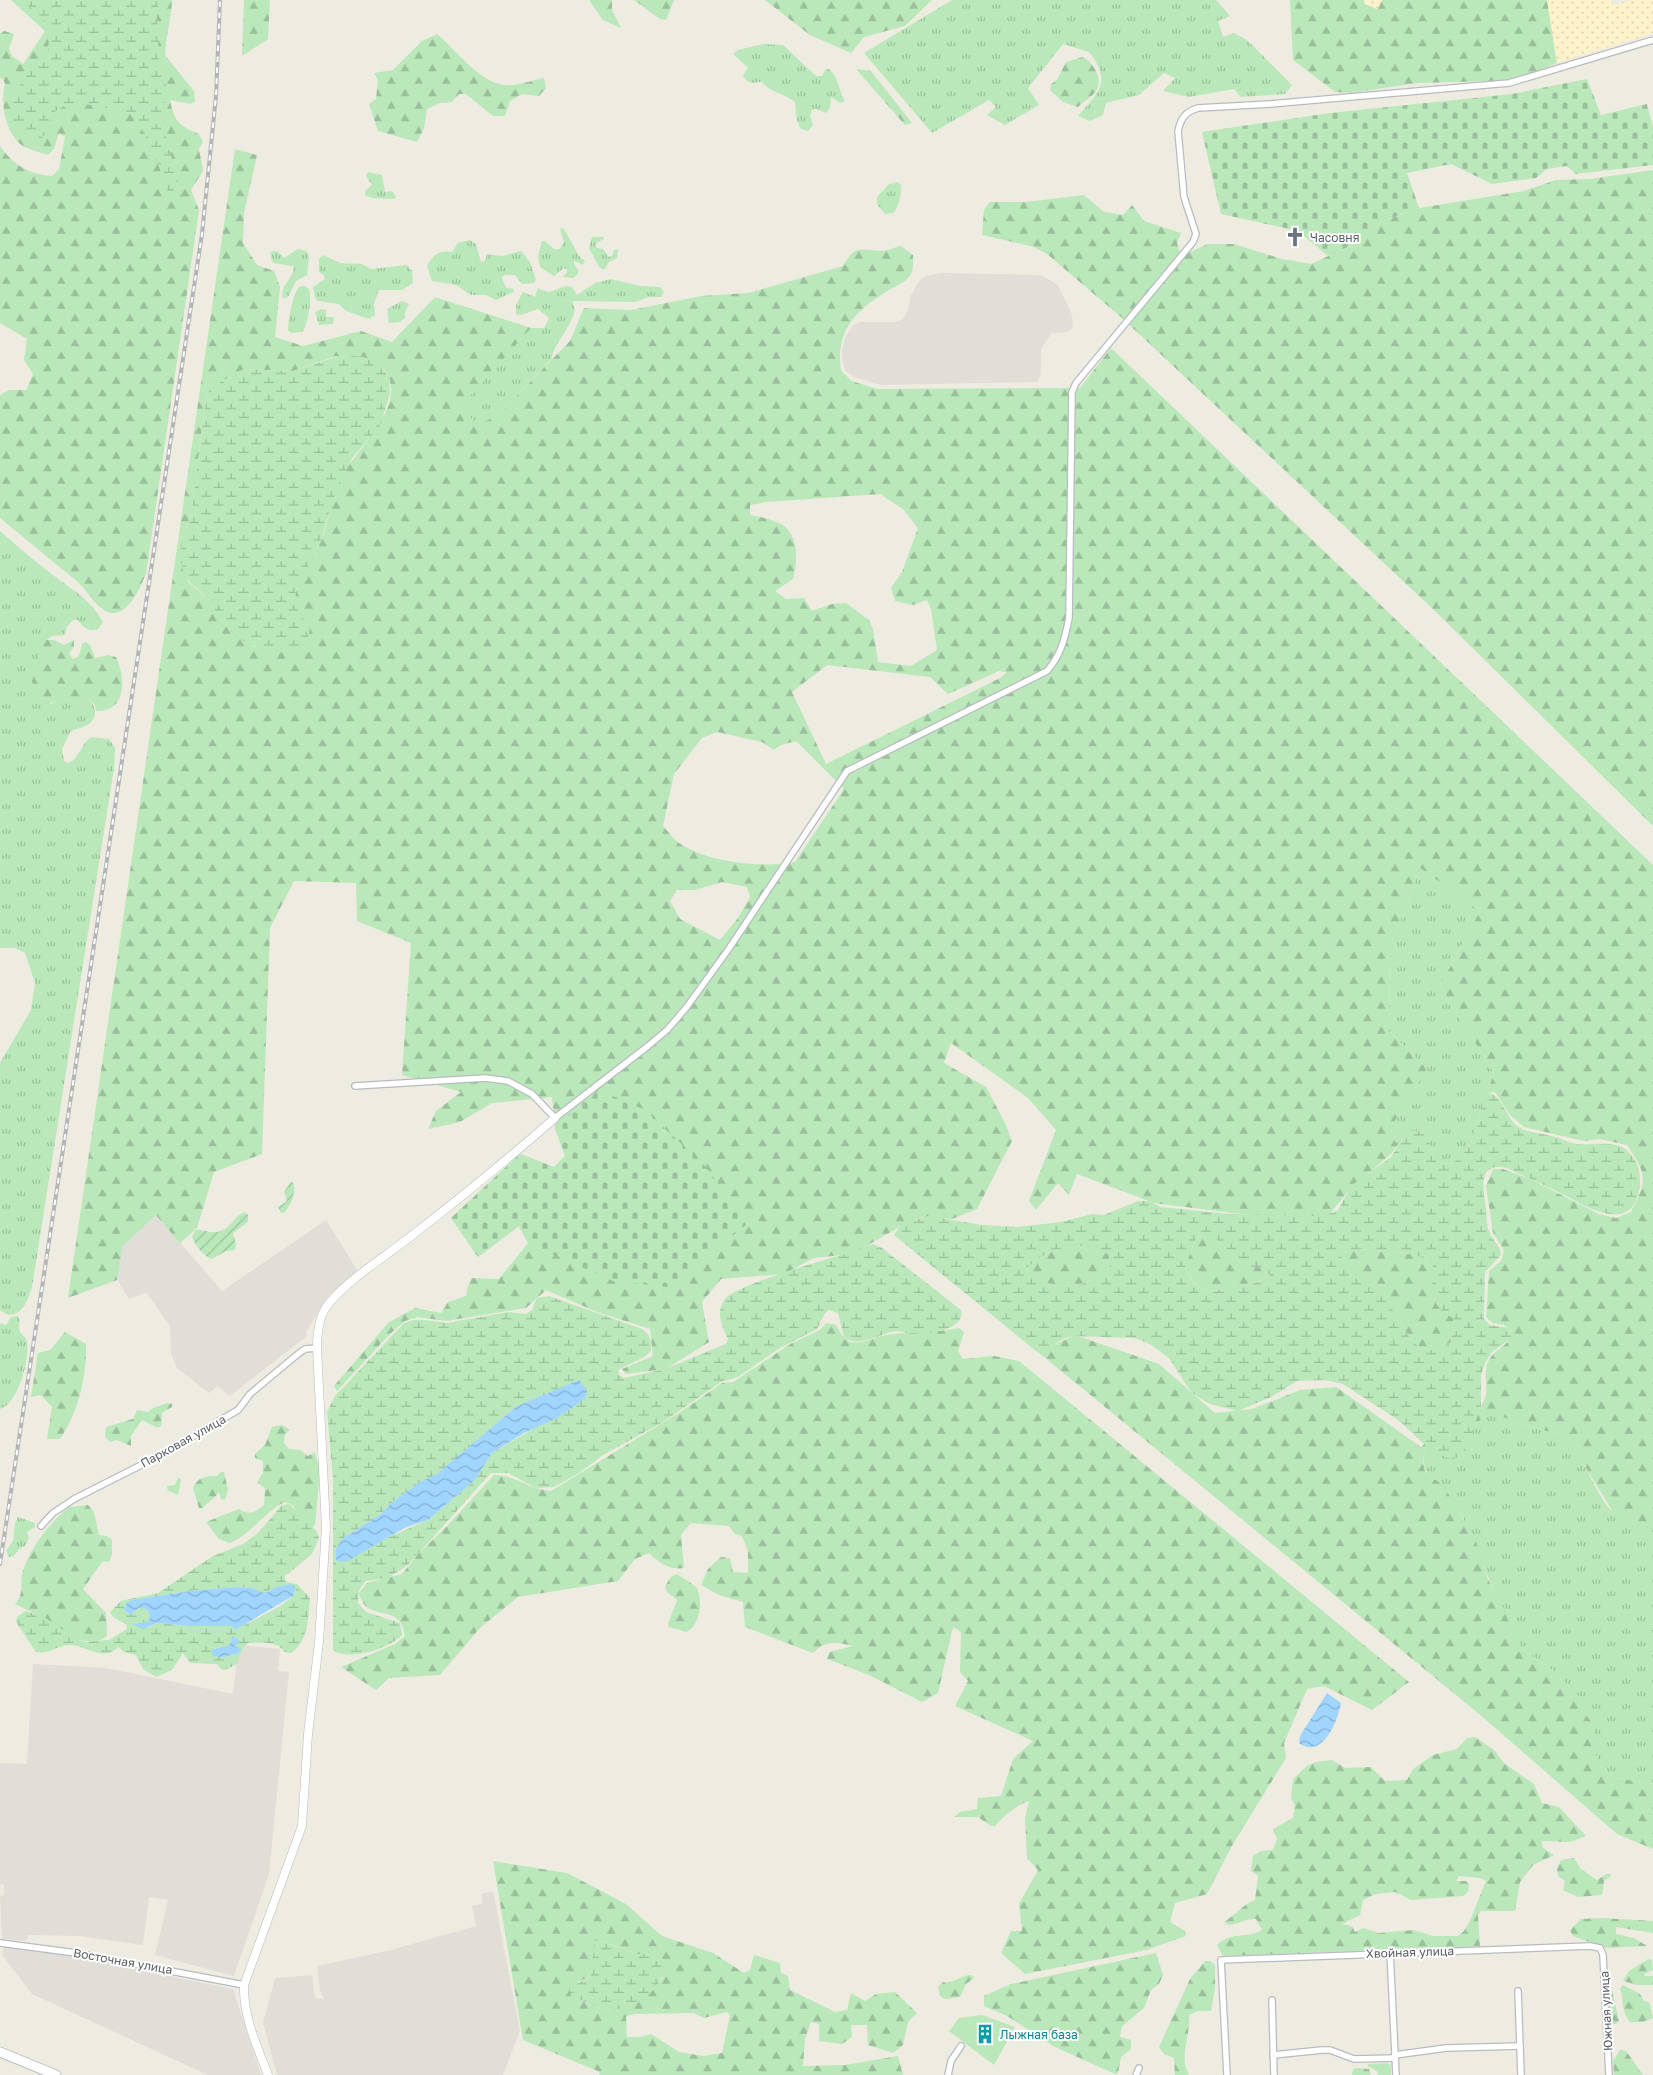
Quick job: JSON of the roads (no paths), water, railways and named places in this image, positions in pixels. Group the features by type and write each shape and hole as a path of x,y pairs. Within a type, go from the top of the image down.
{"main road":[{"path":"0,2052 56,2075"}],"street":[{"path":"268,2075 245,2006 244,1985 302,1826 308,1734 319,1642 326,1527 317,1348 319,1324 329,1302 666,1030 686,1008 728,950 847,771 1047,670 1053,663 1066,637 1069,618 1072,392 1076,383 1193,242 1196,234 1184,197 1179,152 1178,131 1184,116 1198,108 1270,104 1509,83 1653,40"},
{"path":"356,1086 485,1078 508,1081 532,1094 555,1118"},
{"name":"Парковая улица","path":"41,1526 53,1514 74,1499 157,1457 238,1410 250,1394 298,1354 305,1349 317,1348"},
{"name":"Восточная улица","path":"0,1942 76,1952 244,1985"},
{"name":"Хвойная улица","path":"1227,2075 1221,1960 1390,1952 1590,1946 1600,1948"},
{"name":"Южная улица","path":"1600,1948 1603,1955 1609,2075"},
{"path":"1390,1952 1396,2075"},
{"path":"1518,1991 1521,2075"},
{"path":"1272,2000 1274,2075"},
{"path":"948,2075 952,2061 961,2046"},
{"path":"1273,2055 1330,2050 1354,2059 1395,2056 1446,2048 1520,2046"},
{"path":"1136,2075 1138,2068"}],"water":[{"path":"579,1380 587,1391 585,1399 555,1419 524,1433 492,1453 475,1480 428,1520 404,1528 348,1561 340,1562 336,1560 336,1549 342,1539 381,1514 391,1503 420,1482 437,1474 517,1406"},
{"path":"291,1584 296,1589 293,1596 235,1630 232,1626 189,1626 157,1623 143,1629 132,1624 147,1622 150,1618 148,1610 140,1607 130,1615 124,1609 127,1603 132,1600 190,1591 236,1587 251,1588 265,1593 277,1587"},
{"path":"232,1636 238,1639 239,1643 234,1646 241,1648 239,1653 223,1657 212,1656 212,1650 228,1645 232,1640"},
{"path":"1327,1693 1341,1703 1339,1711 1328,1736 1322,1743 1307,1747 1299,1743 1300,1736"}],"railway":[{"path":"0,1564 202,234 216,96 220,0"}],"place":[{"name":"Часовня","path":"1295,237"},
{"name":"Лыжная база","path":"985,2034"}]}
